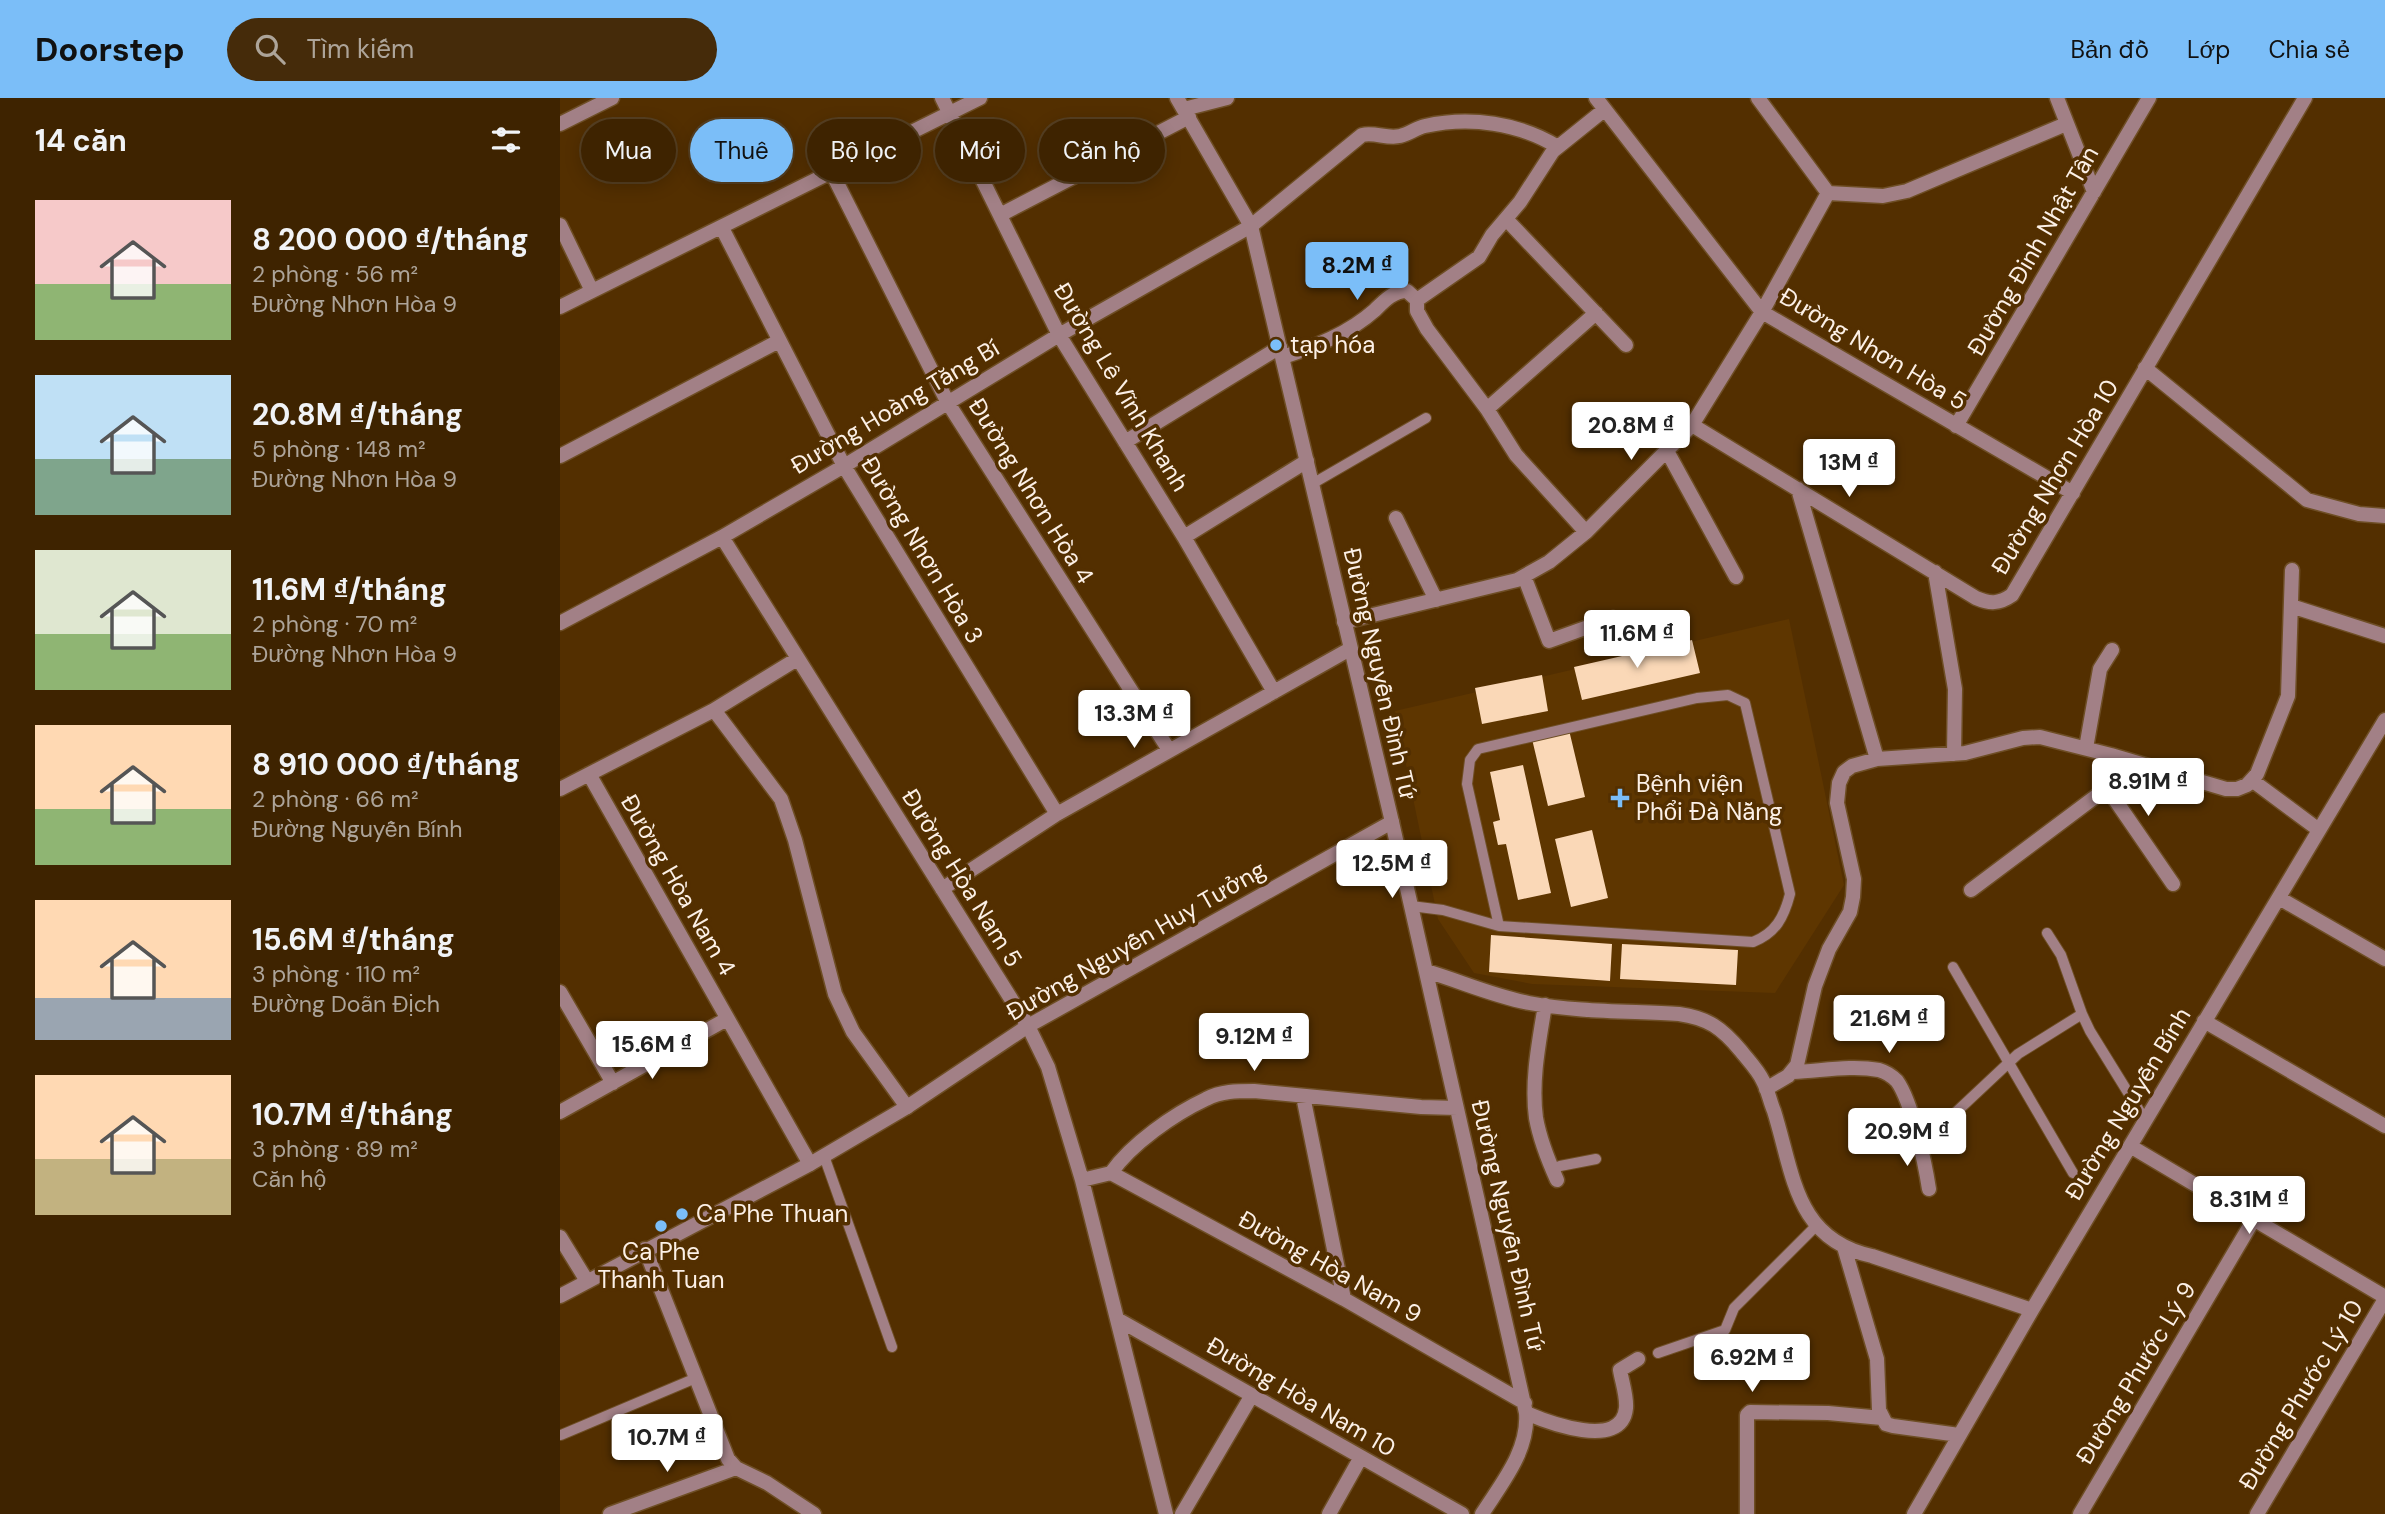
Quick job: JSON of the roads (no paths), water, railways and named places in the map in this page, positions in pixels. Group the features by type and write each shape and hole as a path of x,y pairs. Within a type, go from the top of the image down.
{"street":[{"path":"560,124 612,98"},
{"name":"Đường Lê Vĩnh Khanh","path":"942,98 1059,335 1184,537 1274,692"},
{"path":"921,128 980,98"},
{"path":"1000,215 1183,108 1227,98"},
{"path":"1758,98 1828,193"},
{"path":"2057,98 2094,192"},
{"name":"Đường Đinh Nhật Tân","path":"1956,426 2149,98"},
{"name":"Đường Nhơn Hòa 10","path":"1692,425 1985,602 1996,603 2004,600 2012,595 2305,98"},
{"name":"Đường Nhơn Hòa 5","path":"1417,300 1479,257 1492,235 1558,147 1600,104 1762,312 2073,493"},
{"name":"Đường Nguyễn Đình Tứ","path":"1183,108 1251,226 1392,822 1525,1408 1527,1422 1517,1457 1482,1514"},
{"name":"Đường Hoàng Tăng Bí","path":"560,624 722,537 1059,335 1251,226 1362,135 1371,133 1397,137 1423,126 1469,122 1530,131 1558,147"},
{"path":"1828,193 1883,196 1907,191 2066,124"},
{"path":"560,307 814,182"},
{"name":"Đường Nhơn Hòa 4","path":"837,182 948,403 1169,750"},
{"path":"1344,622 1517,580 1549,562 1586,532 1692,425 1762,312 1828,193"},
{"path":"1506,219 1626,345"},
{"path":"560,225 592,291"},
{"name":"Đường Nhơn Hòa 3","path":"722,228 844,466 1057,814"},
{"path":"1125,442 1281,352 1338,336 1399,292 1407,290 1417,300 1417,311 1427,329 1487,409 1516,455 1586,532"},
{"path":"1487,409 1596,313"},
{"path":"560,456 779,341"},
{"path":"2145,368 2307,500 2358,514 2385,516"},
{"path":"1667,451 1736,577"},
{"path":"1184,537 1307,461"},
{"path":"1798,489 1877,759"},
{"path":"1396,518 1436,600"},
{"name":"Đường Hòa Nam 5","path":"722,537 1028,1027 1048,1066 1082,1180 1166,1514"},
{"path":"1766,1089 1793,1072 1797,1065 1815,986 1829,950 1850,912 1854,879 1837,803 1839,783 1844,772 1852,766 1877,759 1954,754 2031,737 2061,740 2227,789 2247,785 2258,774 2288,695 2292,570"},
{"path":"1935,572 1955,689 1954,754"},
{"path":"1524,576 1549,641 1613,618"},
{"path":"2291,606 2385,636"},
{"path":"942,889 1057,814 1350,649"},
{"path":"2086,748 2100,669 2112,650"},
{"path":"560,789 714,710 797,659"},
{"path":"714,710 781,799 795,840 835,994 853,1032 907,1107"},
{"name":"Đường Nguyễn Bính","path":"1914,1514 2032,1310 2385,720"},
{"path":"2111,755 2107,788 2173,884"},
{"name":"Đường Hòa Nam 4","path":"589,774 810,1164"},
{"path":"2253,780 2319,830"},
{"path":"1971,890 2107,788"},
{"name":"Đường Nguyễn Huy Tưởng","path":"560,1296 810,1164 907,1107 1028,1027 1392,822"},
{"path":"2279,898 2385,959"},
{"path":"1426,971 1502,997 1545,1005 1697,1016 1713,1023 1722,1030 1758,1074 1766,1089 1792,1182 1799,1200 1816,1226 1844,1247 2032,1310"},
{"path":"560,992 613,1083"},
{"path":"1545,1005 1536,1065 1536,1116 1544,1152 1554,1175"},
{"path":"560,1112 727,1018"},
{"path":"2204,1021 2385,1126"},
{"path":"1793,1072 1861,1069 1881,1070 1891,1075 1902,1092 1919,1141 1929,1189"},
{"path":"1082,1180 1111,1173 1135,1146 1206,1098 1229,1091 1457,1108"},
{"path":"1303,1096 1344,1299"},
{"path":"2130,1146 2385,1298"},
{"name":"Đường Hòa Nam 9","path":"1111,1173 1344,1299 1555,1426 1581,1431 1615,1426 1626,1409 1620,1370 1638,1359"},
{"name":"Đường Phước Lý 9","path":"2080,1514 2254,1219"},
{"path":"560,1237 587,1281"},
{"path":"1844,1247 1877,1359 1879,1410 1882,1418 1886,1424 1893,1426 1959,1435"},
{"path":"645,1250 728,1459 736,1468 766,1483 814,1514"},
{"name":"Đường Phước Lý 10","path":"2257,1514 2385,1298"},
{"name":"Đường Hòa Nam 10","path":"1117,1319 1462,1514"},
{"path":"1182,1514 1252,1395"},
{"path":"1746,1514 1747,1415 1750,1412 1828,1413 1882,1418"},
{"path":"1329,1514 1361,1457"},
{"path":"610,1514 736,1468"}],"lane":[{"path":"1312,484 1426,418"},
{"path":"1411,906 1443,910 1499,926 1753,942 1768,936 1786,912 1790,894 1745,704 1728,695 1697,698 1478,749 1470,760 1467,785 1499,926"},
{"path":"2047,933 2066,968 2081,1014 2145,1120"},
{"path":"1953,967 2073,1173"},
{"path":"1919,1141 1953,1115 2008,1062 2081,1014"},
{"path":"824,1156 892,1347"},
{"path":"1554,1175 1560,1166 1596,1159"},
{"path":"1658,1353 1725,1330 1734,1308 1816,1226"},
{"path":"561,1435 696,1378"}],"place":[{"name":"tạp hóa","path":"1276,345"},
{"name":"Bệnh viện Phổi Đà Nẵng","path":"1620,798"},
{"name":"Ca Phe Thuan","path":"682,1214"},
{"name":"Ca Phe Thanh Tuan","path":"661,1226"}]}
